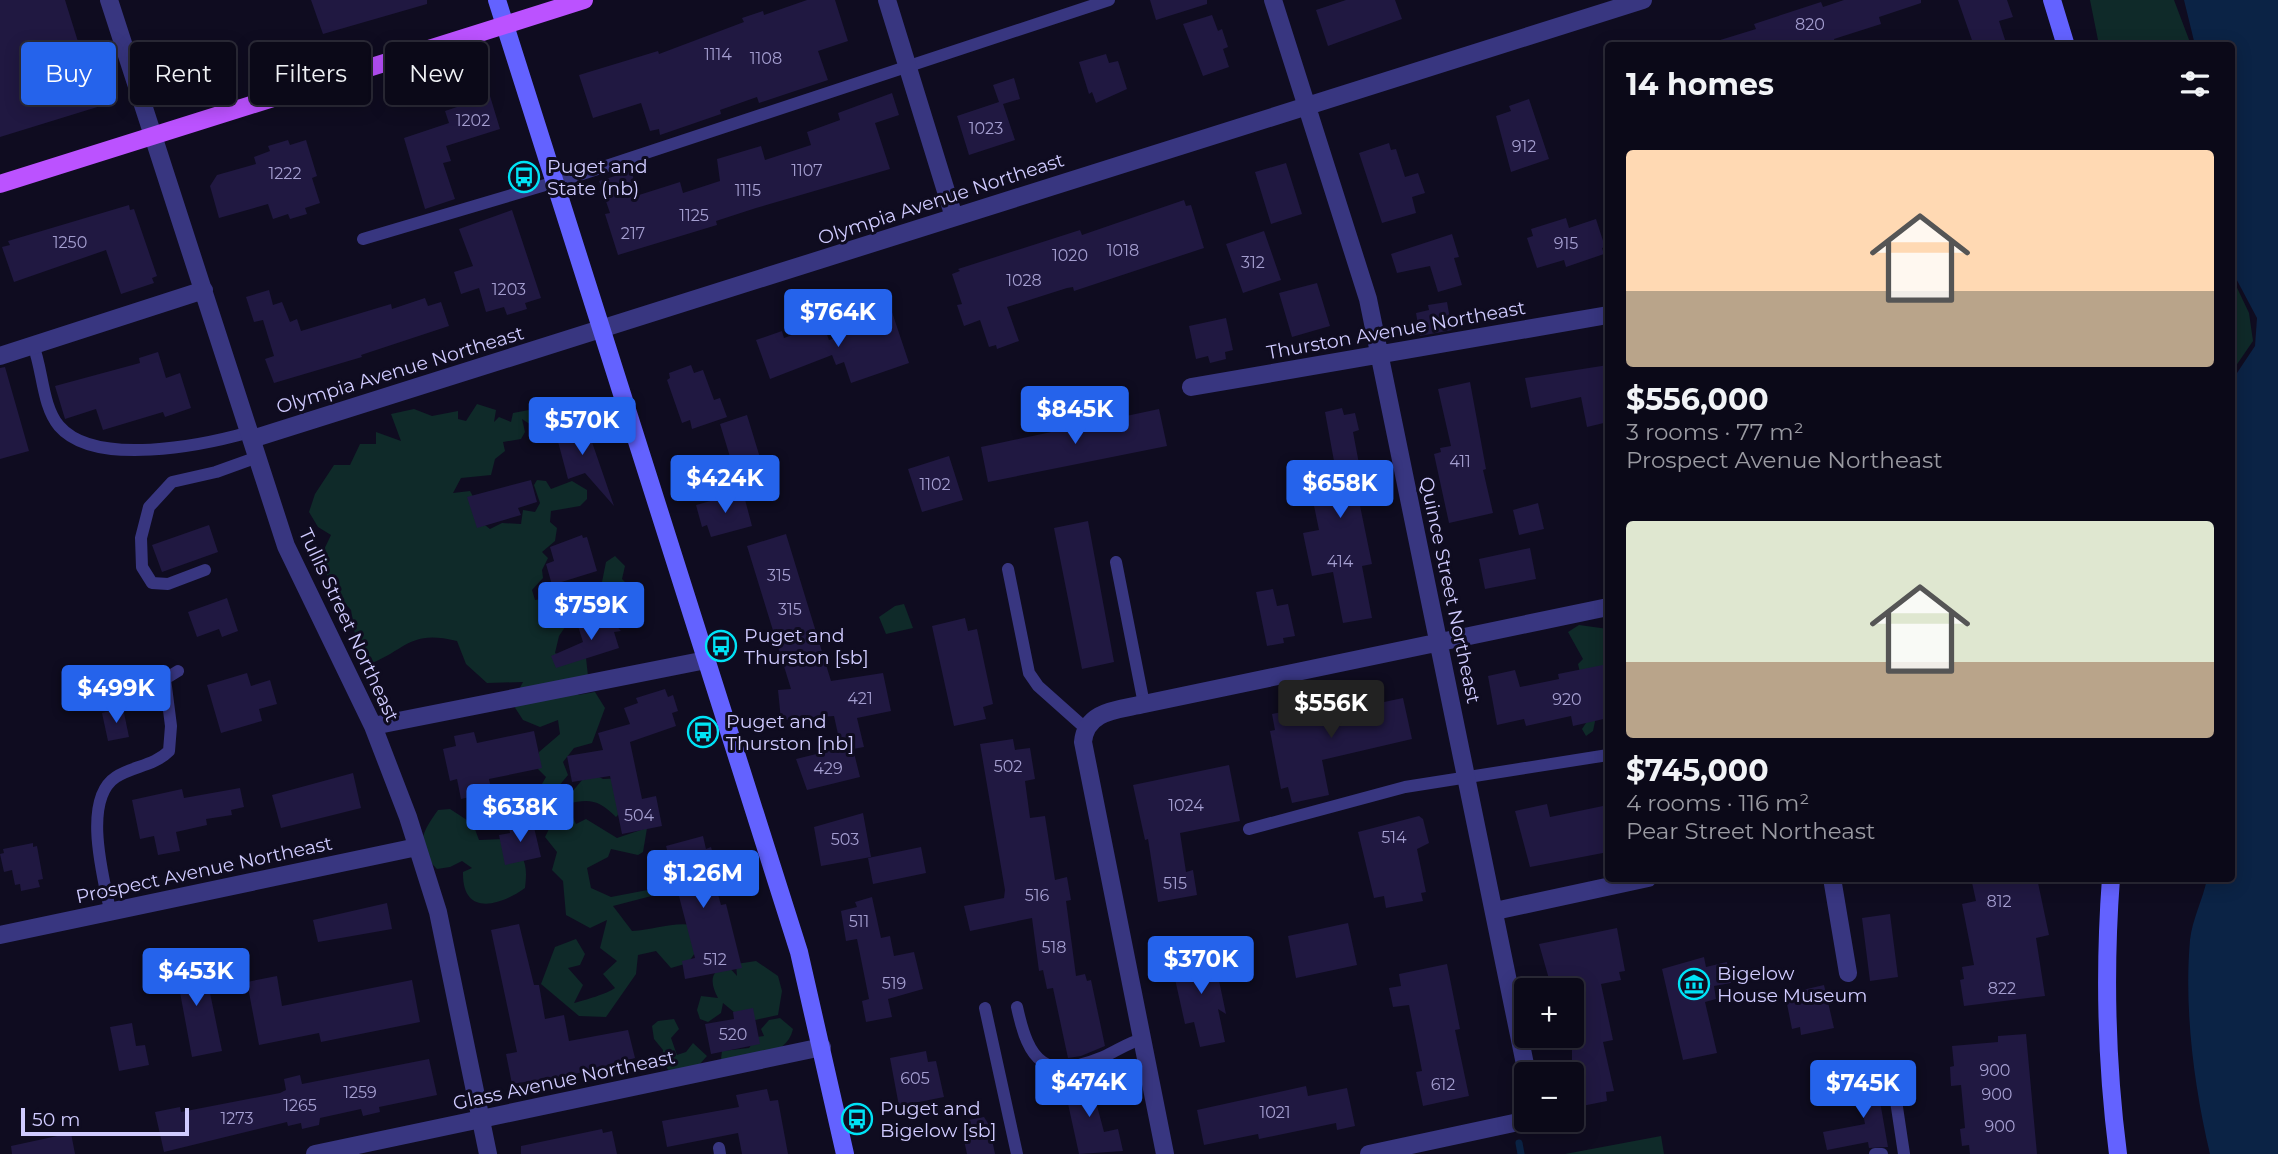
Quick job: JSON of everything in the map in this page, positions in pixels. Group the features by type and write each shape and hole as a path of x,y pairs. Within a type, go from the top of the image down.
{"main road":[{"path":"0,184 153,138 584,0"}],"street":[{"name":"Tullis Street Northeast","path":"109,0 286,545 373,726 417,848 438,912 488,1154"},
{"path":"497,0 799,951 845,1154"},
{"path":"887,0 954,217"},
{"name":"Quince Street Northeast","path":"1273,0 1368,299 1525,1062"},
{"name":"Olympia Avenue Northeast","path":"251,435 601,329 1643,0"},
{"path":"2052,0 2065,42"},
{"path":"0,356 204,290"},
{"name":"Thurston Avenue Northeast","path":"1191,387 1605,316"},
{"path":"1165,1154 1083,742 1084,727 1093,718 1144,704 1439,640 1605,608"},
{"path":"373,726 706,660"},
{"name":"Prospect Avenue Northeast","path":"0,934 417,848"},
{"path":"1495,911 1629,882"},
{"path":"1833,882 1848,974"},
{"path":"2111,882 2106,1015 2118,1154"},
{"name":"Glass Avenue Northeast","path":"315,1154 822,1047"},
{"path":"1369,1154 1403,1151 1514,1122"}],"lane":[{"path":"363,239 554,182 1109,0"},
{"path":"33,345 51,413 59,427 86,444 122,450 218,441 251,435"},
{"path":"205,570 168,584 152,583 142,567 141,538 149,507 172,482 216,472 258,457"},
{"path":"1116,562 1144,704"},
{"path":"1008,569 1029,673 1038,686 1084,727"},
{"path":"110,910 98,835 99,799 108,782 153,763 169,751 171,739 165,680 178,671"},
{"path":"1249,829 1405,787 1605,756"},
{"path":"1017,1007 1028,1048 1036,1060 1050,1066 1088,1061 1142,1040"},
{"path":"985,1008 1017,1154"},
{"path":"1892,1074 1904,1154"},
{"path":"1875,1154 1882,1154"}],"green space":[{"path":"2090,0 2174,0 2190,42 2098,42"},
{"path":"2235,283 2249,313 2253,341 2235,367"},
{"path":"477,404 496,410 494,422 499,417 511,422 513,413 529,410 536,415 534,427 522,419 525,432 521,439 503,442 505,451 495,459 491,475 461,478 453,493 470,491 478,506 477,519 490,529 502,523 521,524 523,510 535,512 540,503 534,485 537,480 546,481 551,489 572,481 587,490 587,499 580,506 551,511 550,522 557,528 555,541 542,552 548,558 542,570 543,578 532,590 535,600 547,598 552,589 557,595 567,593 565,586 578,582 579,589 591,582 601,587 606,562 615,556 625,566 622,579 631,588 628,598 588,620 565,627 559,636 555,653 570,659 586,658 588,676 578,695 595,692 605,708 592,743 574,748 563,762 568,775 558,787 571,793 589,772 603,779 625,778 634,798 616,817 594,802 567,804 576,824 586,819 617,838 647,828 643,852 638,855 611,849 608,857 587,868 591,888 611,897 658,888 663,893 613,906 632,931 693,925 699,947 688,963 671,968 656,951 638,955 636,974 606,1017 579,1016 541,984 555,947 576,939 585,954 580,965 568,968 583,985 574,1003 615,988 603,974 617,961 600,948 607,920 590,928 566,915 563,881 552,870 557,852 545,837 552,823 535,796 546,777 538,769 539,752 560,734 558,720 540,727 523,720 512,703 523,682 487,683 466,664 457,641 441,638 418,639 367,665 357,647 351,610 334,592 320,558 331,535 318,527 309,512 315,494 334,465 350,465 360,444 376,444 376,432 401,441 391,414 414,409 432,416 458,411 458,419 466,421"},
{"path":"904,604 913,628 886,634 879,617 895,606"},
{"path":"1579,625 1605,629 1605,678 1598,691 1605,699 1605,711 1597,712 1593,731 1586,736 1582,729 1590,717 1578,664 1583,659 1568,632"},
{"path":"450,809 473,824 479,840 504,839 517,850 524,860 525,888 505,899 484,904 469,896 464,886 463,872 472,868 462,861 437,869 425,853 422,840 427,826 438,810"},
{"path":"756,961 778,976 782,991 778,1015 746,1022 723,1003 721,1013 708,1022 700,1019 697,1010 701,996 718,998 713,982 714,974 728,966 737,976 736,964"},
{"path":"780,1018 793,1029 783,1046 753,1059 721,1059 722,1051 749,1048 757,1037 764,1036 761,1029 769,1020"},
{"path":"674,1019 679,1029 671,1038 677,1055 686,1052 693,1043 707,1056 699,1065 669,1071 662,1061 663,1050 654,1039 652,1026 658,1021"},
{"path":"1661,1136 1664,1154 1565,1154"}],"water":[{"path":"2184,0 2278,0 2278,1154 2210,1154 2199,1102 2189,1021 2190,940 2206,882 2235,882 2235,376 2255,346 2257,318 2235,277 2235,42 2194,42"}],"building":[{"path":"0,0 65,0 78,42 21,42 21,105 104,105 0,137"},
{"path":"311,0 427,0 427,4 323,34"},
{"path":"807,0 835,0 848,41 818,51 828,80 759,103 757,97 720,110 721,114 660,135 659,129 650,131 641,103 593,118 579,75 658,51 659,54 744,22 742,18 763,11 764,15"},
{"path":"1150,0 1207,0 1207,4 1156,20"},
{"path":"1346,0 1395,0 1402,19 1328,46 1316,10"},
{"path":"1844,0 1921,0 1921,3 1879,17 1881,24 1834,39 1835,42 1717,42 1756,29 1754,24 1821,2 1823,7"},
{"path":"1958,0 2007,0 2013,17 1999,21 2006,42 1973,42"},
{"path":"1212,15 1218,31 1222,29 1228,47 1223,49 1229,67 1203,76 1183,24"},
{"path":"1106,54 1109,63 1118,61 1127,89 1096,103 1092,92 1089,94 1079,62"},
{"path":"1014,78 1020,99 1003,104 1015,140 969,155 957,116 999,102 993,85"},
{"path":"892,93 899,115 875,123 890,169 756,208 716,221 717,225 618,255 605,214 610,213 599,181 631,171 639,195 680,182 683,193 720,181 717,159 761,146 765,160 811,145 807,132 840,120 838,113"},
{"path":"490,96 500,129 446,146 451,161 443,163 455,199 425,209 404,138 449,123 445,111 463,105 488,105"},
{"path":"1529,99 1549,159 1511,172 1496,116 1511,111 1509,106"},
{"path":"288,140 290,145 306,140 317,176 312,178 320,203 305,208 307,214 290,219 288,214 273,219 268,204 219,218 210,186 217,175 256,164 254,157 270,151 268,146"},
{"path":"1389,143 1391,150 1396,149 1405,177 1418,173 1425,193 1412,197 1416,213 1382,223 1359,153"},
{"path":"1286,163 1302,214 1271,224 1255,172"},
{"path":"1184,200 1186,206 1191,205 1204,248 1074,291 1073,287 1067,288 1007,307 1019,341 997,349 996,345 989,347 980,320 964,326 957,305 962,304 952,274 960,271 958,269 1080,230 1082,235"},
{"path":"129,205 130,210 134,209 157,276 152,278 154,283 121,294 106,250 14,282 2,247 10,245 8,241"},
{"path":"512,210 541,298 525,303 527,309 507,315 504,307 486,312 479,288 461,294 454,272 473,266 459,229"},
{"path":"1566,218 1569,228 1596,219 1605,247 1602,248 1604,254 1566,267 1564,260 1537,268 1527,238 1533,236 1531,229"},
{"path":"1264,231 1281,280 1243,293 1226,244"},
{"path":"1452,234 1459,257 1454,258 1462,285 1438,292 1430,266 1397,273 1391,254"},
{"path":"1317,283 1330,326 1292,337 1279,293"},
{"path":"269,290 273,305 282,302 290,322 297,319 301,331 391,304 392,309 425,298 428,306 441,302 449,326 361,355 362,357 274,383 265,359 274,356 263,320 254,322 246,297"},
{"path":"1447,302 1452,330 1420,336 1416,313 1429,310 1428,305"},
{"path":"891,309 909,363 851,383 844,362 836,365 832,355 770,379 756,340 782,331 784,338 823,324 829,340 870,326 867,317"},
{"path":"1226,318 1233,350 1225,352 1226,359 1210,363 1208,356 1196,359 1189,326"},
{"path":"158,352 166,378 180,373 191,408 165,417 163,412 103,430 96,409 65,419 55,386 140,363 139,358"},
{"path":"691,365 694,373 703,370 714,400 720,398 727,417 692,429 690,420 682,423 667,380 670,378 669,373"},
{"path":"1605,365 1605,423 1587,427 1581,397 1531,408 1525,378"},
{"path":"5,367 29,451 0,459 0,368"},
{"path":"1470,382 1486,469 1483,470 1493,513 1449,523 1434,454 1441,452 1440,448 1451,446 1438,389"},
{"path":"1342,408 1344,415 1355,413 1359,430 1353,432 1363,485 1357,487 1372,564 1362,566 1372,618 1343,623 1333,572 1312,576 1303,533 1319,530 1306,467 1334,461 1325,412"},
{"path":"1159,409 1167,446 988,482 981,447"},
{"path":"747,415 761,461 734,470 720,424"},
{"path":"584,422 614,506 585,473 568,479 556,434"},
{"path":"949,456 963,500 922,512 908,469"},
{"path":"531,480 537,502 518,508 521,515 477,528 467,497"},
{"path":"743,492 752,526 711,537 707,525 702,527 696,505"},
{"path":"1538,503 1544,529 1519,535 1513,510"},
{"path":"1088,521 1114,662 1082,669 1054,528"},
{"path":"209,525 218,552 162,572 152,545"},
{"path":"786,534 831,681 883,673 891,711 857,718 864,747 853,749 860,777 807,790 796,759 841,748 834,716 781,720 778,690 791,689 747,546"},
{"path":"582,535 583,538 587,537 597,571 552,585 546,564 554,561 550,547"},
{"path":"1530,548 1536,579 1485,589 1479,559"},
{"path":"1273,589 1277,606 1288,604 1295,636 1283,638 1284,643 1267,646 1256,592"},
{"path":"227,598 238,631 222,637 219,629 197,637 188,612"},
{"path":"602,609 621,631 614,632 619,648 556,668 551,656 583,642 578,626 599,620"},
{"path":"965,618 968,631 977,629 993,704 983,707 986,719 954,726 932,626"},
{"path":"1605,665 1605,719 1573,726 1571,716 1526,726 1524,719 1497,725 1488,676 1515,670 1520,687 1559,679 1558,674"},
{"path":"247,673 251,686 270,680 277,704 259,709 262,721 221,733 207,685"},
{"path":"665,689 668,697 673,695 678,711 672,713 676,726 630,742 642,799 656,796 662,826 622,834 610,776 572,782 567,756 603,750 598,733 630,724 624,708 638,703 636,698"},
{"path":"1403,698 1412,739 1322,760 1329,795 1292,803 1288,787 1281,789 1270,731 1275,730 1272,714 1346,699 1351,709"},
{"path":"123,708 129,737 108,741 102,713"},
{"path":"534,731 542,768 489,779 492,792 461,799 457,779 450,781 443,749 456,746 454,736 474,732 477,743"},
{"path":"1013,739 1015,750 1030,748 1035,779 1025,781 1030,818 1045,816 1055,880 1067,877 1071,900 1066,901 1076,976 1085,974 1087,981 1091,980 1105,1046 1081,1056 1068,1058 1053,988 1047,989 1043,970 1039,971 1032,918 970,931 964,906 1004,898 1005,890 980,744"},
{"path":"1229,765 1240,821 1180,833 1186,872 1193,870 1197,895 1158,902 1148,839 1145,840 1133,785"},
{"path":"353,773 361,808 281,828 272,795"},
{"path":"240,788 244,807 231,810 232,815 206,819 207,825 176,832 180,851 158,855 154,836 140,839 132,800 182,789 184,798"},
{"path":"1547,804 1550,817 1603,806 1605,853 1530,867 1515,811"},
{"path":"863,813 871,857 821,866 814,827"},
{"path":"1419,816 1423,819 1429,843 1417,849 1426,892 1421,893 1423,901 1386,908 1384,896 1374,898 1358,832"},
{"path":"533,823 541,857 505,865 499,835 510,833 509,828"},
{"path":"703,836 706,849 711,847 716,865 710,866 721,905 726,904 742,968 685,979 682,961 695,958 666,846"},
{"path":"33,843 33,847 37,846 43,879 38,880 40,887 21,891 20,884 15,885 12,870 4,872 0,854 4,853 3,849"},
{"path":"921,847 926,873 873,884 868,858"},
{"path":"1972,882 2038,882 2049,935 2036,938 2045,996 1964,1006 1960,980 1964,979 1962,967 1974,965 1962,904 1976,901"},
{"path":"872,897 881,938 890,936 894,956 914,952 923,989 888,999 892,1017 866,1022 862,1001 869,999 857,939 846,941 841,911 857,907 855,902"},
{"path":"387,903 392,929 318,942 313,920"},
{"path":"1890,914 1898,977 1870,981 1862,918"},
{"path":"1348,923 1357,965 1296,978 1288,936"},
{"path":"519,924 534,985 539,985 545,1019 564,1015 569,1041 628,1030 635,1058 575,1074 512,1084 506,1054 517,1052 491,930"},
{"path":"1617,928 1625,971 1619,972 1621,980 1601,984 1613,1040 1603,1042 1614,1091 1606,1092 1607,1101 1584,1106 1584,1062 1572,1062 1572,1048 1584,1048 1584,978 1549,978 1539,944"},
{"path":"1213,952 1226,1014 1218,1009 1225,1042 1200,1047 1194,1022 1185,1024 1171,961"},
{"path":"1704,957 1706,967 1727,962 1731,983 1714,986 1716,999 1705,1002 1717,1053 1683,1060 1662,969"},
{"path":"196,959 202,990 209,988 222,1051 192,1057 179,987 170,988 166,965"},
{"path":"1447,964 1460,1029 1455,1030 1469,1096 1423,1106 1416,1072 1422,1071 1409,1005 1393,1007 1389,988 1401,986 1399,974"},
{"path":"277,976 282,1006 412,980 420,1022 321,1042 319,1033 259,1045 247,982"},
{"path":"1824,985 1834,1028 1801,1035 1800,1027 1792,1029 1785,994"},
{"path":"753,1008 760,1044 711,1054 705,1024 734,1019 733,1012"},
{"path":"132,1023 136,1046 145,1045 149,1065 119,1071 110,1027"},
{"path":"2026,1034 2037,1154 1970,1154 1969,1145 1962,1146 1960,1129 1965,1128 1961,1085 1951,1086 1950,1067 1954,1066 1952,1046 1998,1042 1998,1036"},
{"path":"926,1051 928,1062 936,1061 944,1097 899,1106 890,1058"},
{"path":"429,1059 437,1095 379,1107 380,1112 363,1116 361,1109 320,1118 319,1125 302,1129 301,1123 288,1126 287,1122 164,1152 155,1112 180,1107 181,1112 280,1093 286,1090 284,1079 300,1075 302,1084"},
{"path":"1088,1072 1104,1132 1118,1129 1123,1151 1079,1154 1065,1090 1074,1088 1071,1075"},
{"path":"1875,1073 1888,1147 1869,1148 1868,1142 1827,1150 1823,1132 1865,1124 1856,1077"},
{"path":"1306,1086 1308,1096 1347,1088 1355,1126 1337,1130 1336,1123 1259,1139 1258,1134 1204,1145 1197,1110"},
{"path":"767,1089 770,1101 778,1100 788,1154 742,1154 738,1133 667,1147 662,1121 739,1107 736,1095"},
{"path":"984,1117 989,1125 995,1154 967,1154 962,1131 963,1121"},
{"path":"602,1129 603,1133 612,1131 617,1154 521,1154 521,1146"},
{"path":"71,1133 75,1154 12,1154 11,1146"}],"waterway":[{"path":"1519,1143 1521,1154"}],"place":[{"name":"Puget and State (nb)","path":"524,177"},
{"name":"Puget and Thurston [sb]","path":"721,646"},
{"name":"Puget and Thurston [nb]","path":"703,732"},
{"name":"Bigelow House Museum","path":"1694,984"},
{"name":"Puget and Bigelow [sb]","path":"857,1119"}]}
